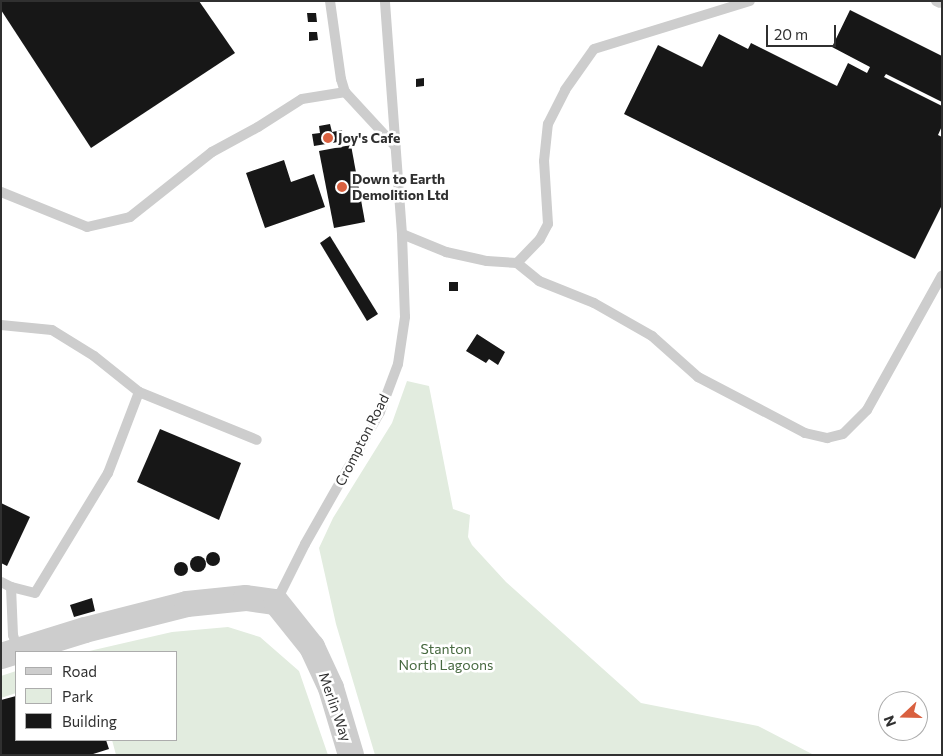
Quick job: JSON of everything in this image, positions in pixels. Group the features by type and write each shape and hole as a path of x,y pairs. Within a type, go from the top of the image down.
{"street":[{"path":"17,651 85,630 188,604 246,598 276,602"},
{"name":"Merlin Way","path":"276,602 312,647 331,688 351,755"}],"lane":[{"path":"330,1 341,78 345,92 395,146"},
{"name":"Crompton Road","path":"276,602 305,544 380,412 398,364 405,317 402,234 384,1"},
{"path":"517,263 540,238 548,224 544,161 548,124 565,90 594,49 750,1"},
{"path":"1,192 87,227 130,217 212,152 258,127 302,99 345,92"},
{"path":"402,234 446,252 487,261 517,263 539,281 594,303 652,336 698,377 805,432 827,438 843,434 867,410 942,275"},
{"path":"1,325 52,330 94,356 139,392 257,440"},
{"path":"1,582 11,587 35,593 108,473 139,392"},
{"path":"10,653 13,635 11,587"}],"green space":[{"name":"Stanton North Lagoons","path":"407,381 429,386 453,509 470,515 468,537 472,545 506,582 641,703 758,726 814,755 375,755 336,624 319,548 333,518 392,423"},
{"path":"228,627 260,637 299,671 328,755 116,755 112,741 178,741 178,651 89,651 172,632"},
{"path":"15,671 15,693 1,698 1,676"}],"building":[{"path":"1,1 199,1 235,53 91,148 1,10"},
{"path":"850,10 942,56 942,102 886,74 884,77 942,106 942,126 938,135 942,137 942,205 915,259 624,114 658,45 702,67 719,34 748,49 751,43 837,86 848,63 867,73 870,67 832,47"},
{"path":"307,13 316,13 317,22 308,22"},
{"path":"309,32 317,32 318,40 309,41"},
{"path":"424,78 424,86 416,87 416,79"},
{"name":"Joy's Cafe","path":"330,124 332,132 342,130 344,141 314,146 312,134 320,133 319,126"},
{"name":"Down to Earth Demolition Ltd","path":"351,145 365,222 334,228 319,151"},
{"path":"284,160 291,182 314,174 325,207 265,228 246,173"},
{"path":"330,236 378,314 367,321 320,243"},
{"path":"449,282 458,282 458,291 449,291"},
{"path":"477,334 505,352 498,365 489,359 486,363 466,351"},
{"path":"160,429 241,463 219,520 137,482"},
{"path":"1,503 30,517 7,566 1,563"},
{"path":"210,552 216,552 220,559 216,566 210,566 206,562 206,556"},
{"path":"198,556 206,564 198,572 190,564"},
{"path":"178,562 184,562 188,569 184,576 178,576 174,572 174,566"},
{"path":"92,598 95,611 74,617 70,605"},
{"path":"15,696 15,741 106,741 109,749 90,755 1,755 1,700"}],"place":[{"name":"Joy's Cafe","path":"328,138"},
{"name":"Down to Earth Demolition Ltd","path":"342,187"}]}
